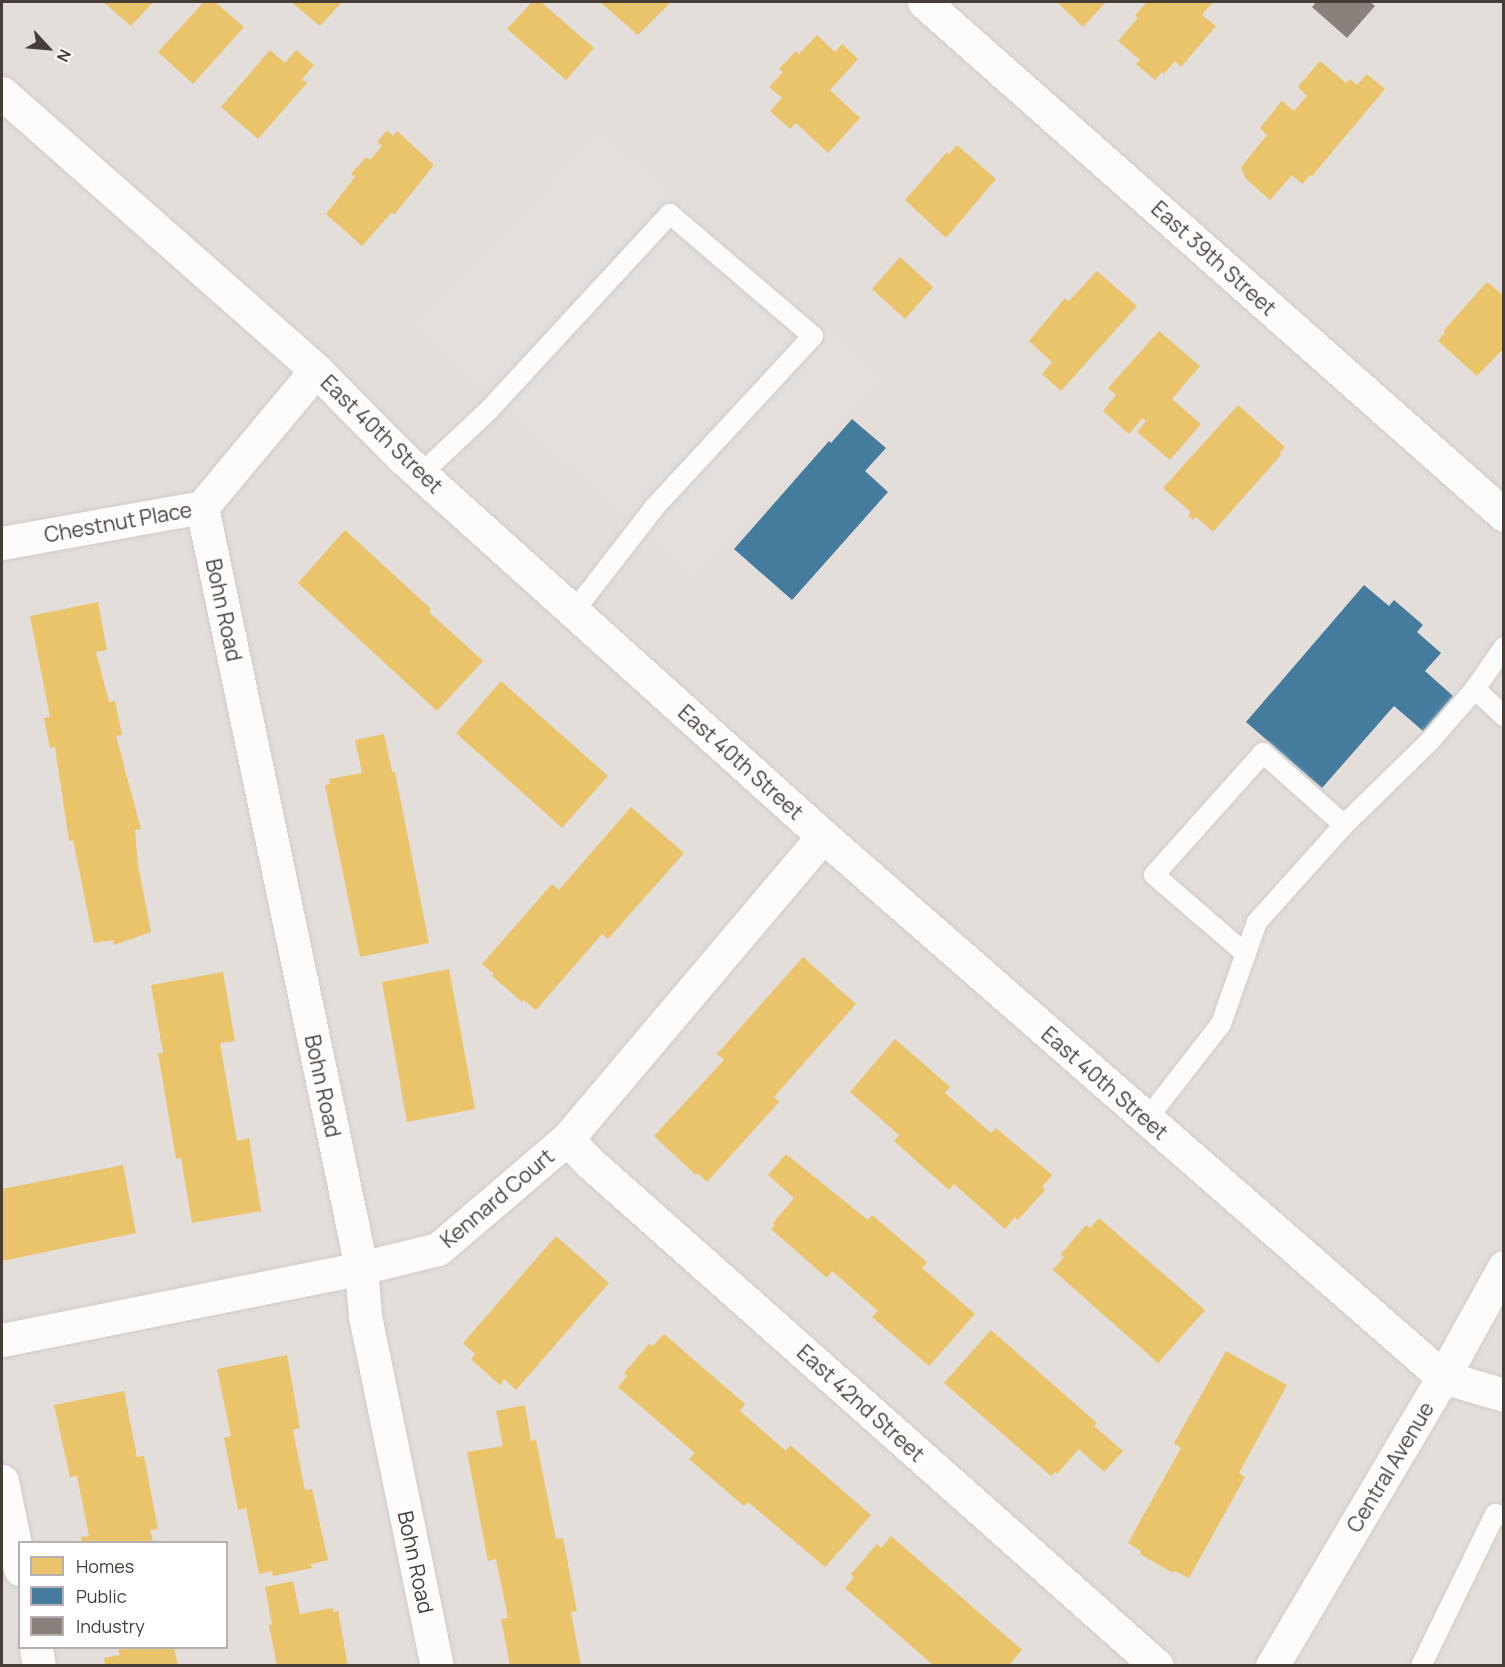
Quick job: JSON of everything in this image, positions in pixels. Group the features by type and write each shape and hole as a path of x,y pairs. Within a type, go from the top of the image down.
{"street":[{"name":"East 39th Street","path":"924,2 1503,514"},
{"name":"East 40th Street","path":"2,93 316,370 421,474 823,836 1443,1377 1503,1395"},
{"name":"Chestnut Place","path":"2,543 202,507 316,370"},
{"name":"Bohn Road","path":"202,507 360,1268 365,1316 437,1665"},
{"name":"Kennard Court","path":"2,1340 360,1268 438,1249 567,1139 823,836"},
{"name":"East 42nd Street","path":"567,1139 1157,1665"},
{"name":"Central Avenue","path":"1272,1665 1443,1377 1503,1267"},
{"path":"2,1481 18,1559"},
{"path":"36,1649 39,1665"}],"lane":[{"path":"421,474 489,410 670,214 813,336 654,508 574,611"},
{"path":"1147,1119 1221,1024 1257,922 1344,825 1430,741 1475,689 1503,646"},
{"path":"1475,689 1503,716"},
{"path":"1246,954 1154,875 1263,753 1344,825"},
{"path":"1421,1665 1495,1514 1503,1516"}],"shaded area":[{"path":"2,2 1503,2 1503,1665 2,1666"},
{"path":"601,133 881,377 694,578 416,326"}],"building: Homes":[{"path":"103,2 153,2 131,26"},
{"path":"204,2 215,2 244,27 193,84 158,52"},
{"path":"291,2 342,2 320,26"},
{"path":"532,2 541,2 594,48 566,80 507,29"},
{"path":"600,2 671,2 638,35"},
{"path":"1057,2 1106,2 1083,27"},
{"path":"1147,2 1213,2 1202,15 1216,26 1181,67 1175,61 1164,74 1162,72 1155,80 1136,64 1140,60 1118,41 1138,18 1135,15"},
{"path":"817,35 835,52 842,44 858,59 830,90 860,118 828,153 796,123 790,129 770,111 782,98 769,87 783,72 779,69 796,51 799,54"},
{"path":"270,50 285,63 296,50 314,65 302,79 307,83 258,139 221,107"},
{"path":"1320,61 1346,83 1350,79 1357,85 1367,74 1385,89 1312,176 1310,175 1302,184 1292,175 1270,200 1246,179 1241,167 1267,135 1260,128 1282,101 1294,111 1307,96 1298,87"},
{"path":"387,130 393,136 397,131 434,165 394,215 392,212 362,246 326,214 355,177 351,174 366,157 370,160 382,146 377,142"},
{"path":"957,145 996,179 946,238 905,200 947,152 949,154"},
{"path":"900,257 933,287 905,319 872,289"},
{"path":"1097,271 1137,306 1061,391 1042,374 1052,362 1029,341 1065,298 1069,301"},
{"path":"1487,282 1504,296 1504,348 1477,376 1438,341 1445,332 1444,330"},
{"path":"1159,331 1200,366 1172,399 1201,424 1170,460 1137,432 1146,421 1142,418 1129,434 1103,411 1116,395 1108,388"},
{"path":"1238,405 1285,447 1281,455 1213,532 1196,517 1193,520 1188,515 1191,512 1163,488"},
{"path":"345,530 431,609 429,612 483,661 437,711 298,583"},
{"path":"98,602 107,650 96,652 109,702 115,701 122,735 116,736 141,829 135,830 138,865 151,932 114,945 113,940 94,943 73,840 69,841 55,747 50,748 44,718 50,717 30,616"},
{"path":"501,681 608,776 562,828 456,733"},
{"path":"384,734 392,772 395,772 429,943 360,957 325,785 330,784 329,779 362,773 355,740"},
{"path":"631,807 684,853 608,939 602,934 536,1010 524,1000 522,1002 492,976 494,974 482,964 552,884 559,890"},
{"path":"803,957 856,1004 774,1097 779,1102 707,1182 698,1173 696,1175 654,1136 724,1060 717,1054"},
{"path":"449,969 475,1109 407,1122 382,982"},
{"path":"223,972 235,1041 220,1043 237,1141 249,1138 261,1211 192,1223 181,1158 176,1159 158,1053 163,1053 151,985"},
{"path":"895,1039 950,1087 945,1093 991,1133 996,1128 1052,1175 1042,1187 1045,1190 1018,1220 1015,1217 1005,1229 954,1184 949,1190 894,1141 899,1135 850,1092"},
{"path":"786,1154 868,1220 872,1215 927,1262 922,1268 975,1314 929,1366 872,1317 878,1311 832,1271 827,1278 771,1229 775,1225 773,1223 794,1198 768,1175"},
{"path":"123,1165 136,1233 2,1261 2,1189"},
{"path":"1099,1218 1205,1310 1158,1363 1053,1270 1064,1257 1061,1254 1086,1225 1090,1228"},
{"path":"556,1236 609,1283 516,1390 504,1379 500,1385 471,1359 475,1354 463,1343"},
{"path":"991,1330 1097,1423 1094,1426 1123,1451 1104,1472 1079,1449 1057,1474 1055,1472 1051,1476 944,1383"},
{"path":"664,1334 745,1404 740,1411 786,1451 790,1445 871,1515 825,1567 748,1502 744,1506 689,1459 695,1453 618,1387 627,1376 624,1373 649,1344 653,1346"},
{"path":"1226,1351 1287,1385 1239,1473 1245,1477 1189,1578 1175,1571 1173,1573 1140,1554 1141,1551 1128,1543 1181,1448 1174,1443"},
{"path":"287,1355 300,1428 293,1430 305,1490 312,1489 328,1560 311,1564 312,1568 273,1576 272,1571 259,1574 246,1508 238,1510 224,1438 231,1436 217,1369"},
{"path":"124,1391 137,1457 144,1456 158,1529 150,1530 153,1541 82,1541 81,1537 89,1536 77,1476 70,1477 54,1405"},
{"path":"525,1405 531,1441 536,1440 556,1539 563,1538 577,1611 571,1612 581,1666 510,1666 501,1619 508,1618 496,1559 488,1561 467,1452 503,1446 496,1411"},
{"path":"891,1536 1022,1650 1008,1666 934,1666 845,1588 854,1577 851,1574 877,1544 881,1548"},
{"path":"293,1581 300,1614 333,1608 333,1612 338,1611 348,1666 277,1666 265,1587"},
{"path":"174,1649 178,1666 105,1666 104,1658 120,1655 118,1650"}],"building: Public":[{"path":"852,419 886,448 865,471 888,492 792,600 734,549 829,441 831,443"},
{"path":"1364,585 1389,606 1394,600 1423,625 1417,632 1441,653 1425,671 1453,696 1423,731 1394,706 1322,788 1246,722"}],"building: Industry":[{"path":"1316,2 1370,2 1375,6 1347,38 1312,7"}]}
